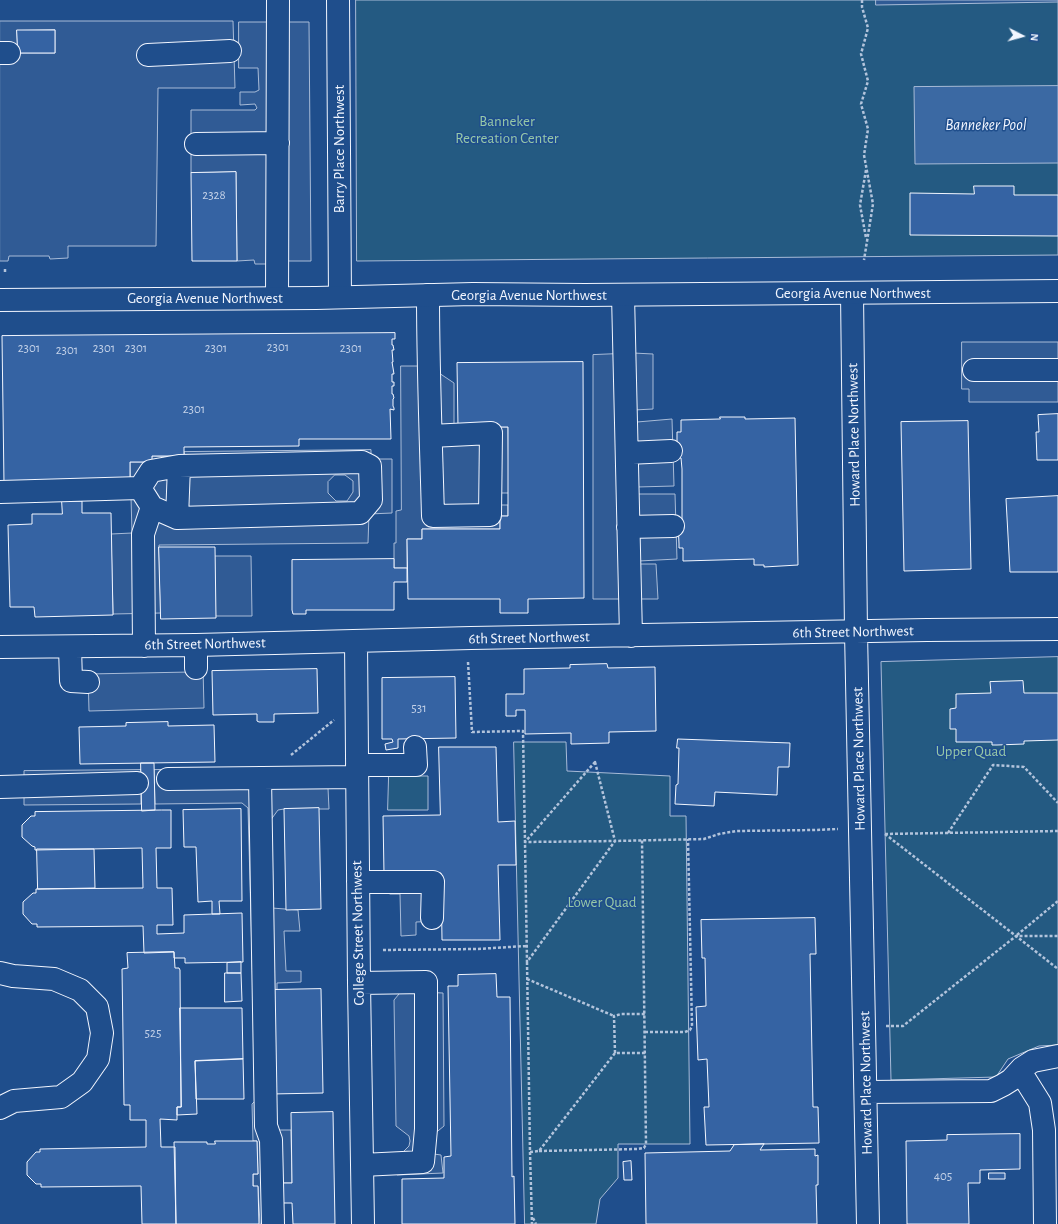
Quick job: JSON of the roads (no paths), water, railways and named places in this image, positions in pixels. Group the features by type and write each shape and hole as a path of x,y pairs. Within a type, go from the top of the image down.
{"main road":[{"path":"277,298 278,0"},
{"name":"Barry Place Northwest","path":"338,0 340,297"},
{"path":"148,55 230,51"},
{"path":"196,144 278,143"},
{"name":"Georgia Avenue Northwest","path":"0,300 277,298 473,294 623,295 1058,291"},
{"name":"Howard Place Northwest","path":"852,293 856,632 868,1224"},
{"path":"428,295 431,436 433,516 490,515 491,432 431,436"},
{"path":"623,295 631,636"},
{"path":"974,370 1058,370"},
{"path":"626,453 670,451"},
{"path":"362,462 370,466 371,500 360,513 177,518 152,507 140,488 151,471 179,466 362,462"},
{"path":"177,518 179,466"},
{"path":"0,492 140,488"},
{"path":"144,646 143,534 152,507"},
{"path":"628,527 673,526"},
{"name":"6th Street Northwest","path":"0,647 144,646 471,638 1058,629"},
{"name":"College Street Northwest","path":"356,642 363,1224"},
{"path":"196,645 196,668"},
{"path":"70,646 71,681 88,682"},
{"path":"168,779 260,778 416,765 415,747"},
{"path":"260,778 266,1126 271,1140 273,1224"},
{"path":"0,787 138,783"},
{"path":"358,882 433,882 432,918"},
{"path":"0,972 13,976 54,979 80,990 97,1007 102,1033 98,1059 82,1082 61,1097 14,1101 0,1108"},
{"path":"359,983 426,982 426,1129 423,1162 362,1165"},
{"path":"866,1092 991,1091 1011,1080 1033,1061 1058,1056"},
{"path":"1020,1071 1040,1103 1044,1130 1044,1224"}],"water":[{"name":"Banneker Pool","path":"1058,86 1058,163 915,164 914,87"}],"park label":[{"name":"Banneker Recreation Center","path":"507,130"},
{"name":"Upper Quad","path":"971,751"},
{"name":"Lower Quad","path":"602,902"}]}
